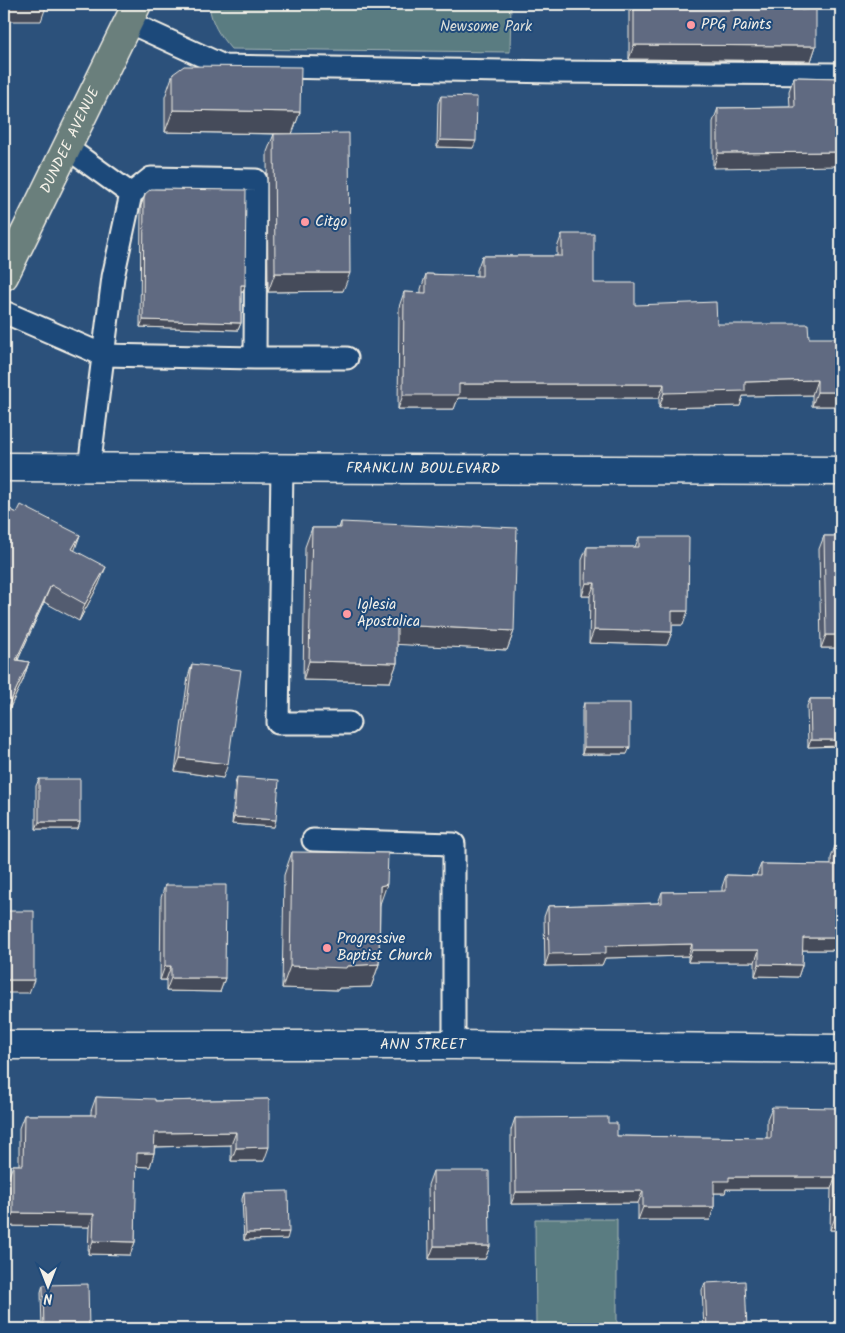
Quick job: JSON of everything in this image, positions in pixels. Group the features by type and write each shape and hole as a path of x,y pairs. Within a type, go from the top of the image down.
{"main road":[{"name":"DUNDEE AVENUE","path":"4,276 132,13"}],"street":[{"name":"FRANKLIN BOULEVARD","path":"4,467 841,471"},
{"name":"ANN STREET","path":"4,1045 454,1045 841,1049"}],"lane":[{"path":"132,13 224,66 566,72 841,74"},
{"path":"66,147 131,194"},
{"path":"89,468 113,276 131,194 151,178 256,180 255,358"},
{"path":"4,312 103,355 347,358"},
{"path":"282,468 278,723 349,723"},
{"path":"313,840 454,844 454,1045"}],"green space":[{"name":"Newsome Park","path":"209,4 511,4 510,52 231,49 216,28"},
{"path":"535,1219 617,1219 617,1329 536,1329"}],"building":[{"name":"PPG Paints","path":"634,4 801,4 801,10 816,9 816,46 634,45"},
{"path":"184,66 301,67 300,112 173,110 173,74"},
{"path":"794,77 841,78 841,152 718,153 718,108 795,107"},
{"path":"441,96 477,97 476,141 440,140"},
{"name":"Citgo","path":"349,133 350,273 275,273 274,134"},
{"path":"151,189 246,190 245,285 241,285 241,323 143,320 144,199 145,194"},
{"path":"562,234 594,234 594,283 635,283 635,305 716,302 717,324 808,324 809,338 841,338 841,392 817,392 817,380 745,382 745,391 664,393 664,384 459,384 459,395 403,395 404,292 426,293 426,274 482,276 482,256 562,256"},
{"path":"21,505 80,535 72,549 106,567 85,604 51,585 16,660 29,662 4,715 4,506 17,513"},
{"path":"341,522 517,528 514,631 397,625 397,663 309,661 312,528 341,528"},
{"path":"824,536 841,536 841,635 826,635"},
{"path":"639,537 689,537 688,611 672,611 672,632 594,630 595,583 586,583 587,547 639,547"},
{"path":"192,664 241,670 228,764 180,758"},
{"path":"810,699 841,699 841,740 811,740"},
{"path":"584,703 630,703 630,747 584,747"},
{"path":"237,777 279,780 276,820 234,817"},
{"path":"39,779 80,779 80,822 39,822"},
{"path":"835,846 841,846 841,938 803,938 802,965 759,964 759,950 692,950 692,944 606,946 606,953 549,954 548,906 662,903 662,892 726,891 726,875 761,876 761,864 835,865"},
{"name":"Progressive Baptist Church","path":"292,852 388,853 387,884 380,886 379,964 347,966 346,968 290,966"},
{"path":"165,885 226,885 225,978 171,978 171,966 165,966"},
{"path":"4,911 34,911 34,980 4,980"},
{"path":"96,1097 155,1099 155,1101 269,1099 269,1147 236,1148 236,1132 155,1133 154,1153 137,1153 135,1242 93,1241 94,1214 13,1213 13,1165 23,1165 24,1115 96,1115"},
{"path":"772,1107 840,1108 841,1218 835,1218 835,1177 729,1177 729,1181 714,1181 714,1207 643,1207 643,1191 516,1192 515,1118 608,1117 608,1123 617,1123 617,1136 771,1138"},
{"path":"433,1171 489,1171 490,1246 434,1246"},
{"path":"288,1191 289,1232 246,1233 244,1192"},
{"path":"745,1281 747,1329 707,1329 705,1283"},
{"path":"88,1284 89,1329 44,1329 43,1285"}],"place":[{"name":"PPG Paints","path":"691,25"},
{"name":"Citgo","path":"305,222"},
{"name":"Iglesia Apostolica","path":"347,614"},
{"name":"Progressive Baptist Church","path":"327,948"}]}
